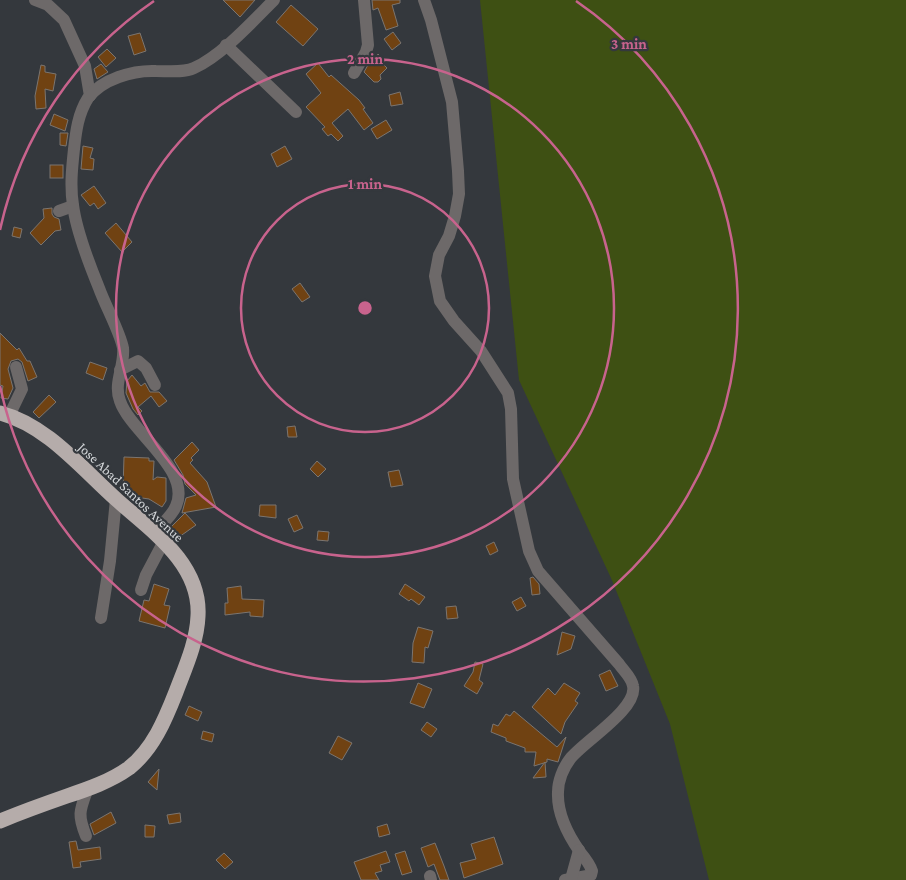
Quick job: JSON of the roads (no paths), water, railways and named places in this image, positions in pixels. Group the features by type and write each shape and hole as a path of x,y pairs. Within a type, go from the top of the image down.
{"highway":[{"name":"Jose Abad Santos Avenue","path":"0,821 88,788 129,768 146,751 158,734 181,679 196,633 198,615 197,594 187,570 159,537 47,438 25,422 5,414"}],"street":[{"path":"35,0 48,5 64,20 85,66 90,96"},
{"path":"141,590 159,537 178,500 178,485 170,466 131,422 119,400 118,391 122,347 98,288 73,206 71,177 79,116 90,96 113,79 124,74 191,70 208,61 274,0"},
{"path":"354,73 368,45 364,0"},
{"path":"424,0 452,102 458,171 459,194 456,216 449,236 439,255 435,276 440,301 454,321 481,351 508,393 511,409 513,479 531,559 538,571 619,664 634,687 632,698 625,709 576,753 564,770 558,790 559,806 565,824 579,850 591,866 592,871 587,876 568,880"},
{"path":"226,45 296,112"},
{"path":"59,211 73,206"},
{"path":"120,370 138,361 146,368 155,385"},
{"path":"5,414 22,389 16,367"},
{"path":"102,618 116,499"},
{"path":"86,836 79,816 88,788"},
{"path":"568,880 579,850"}]}
